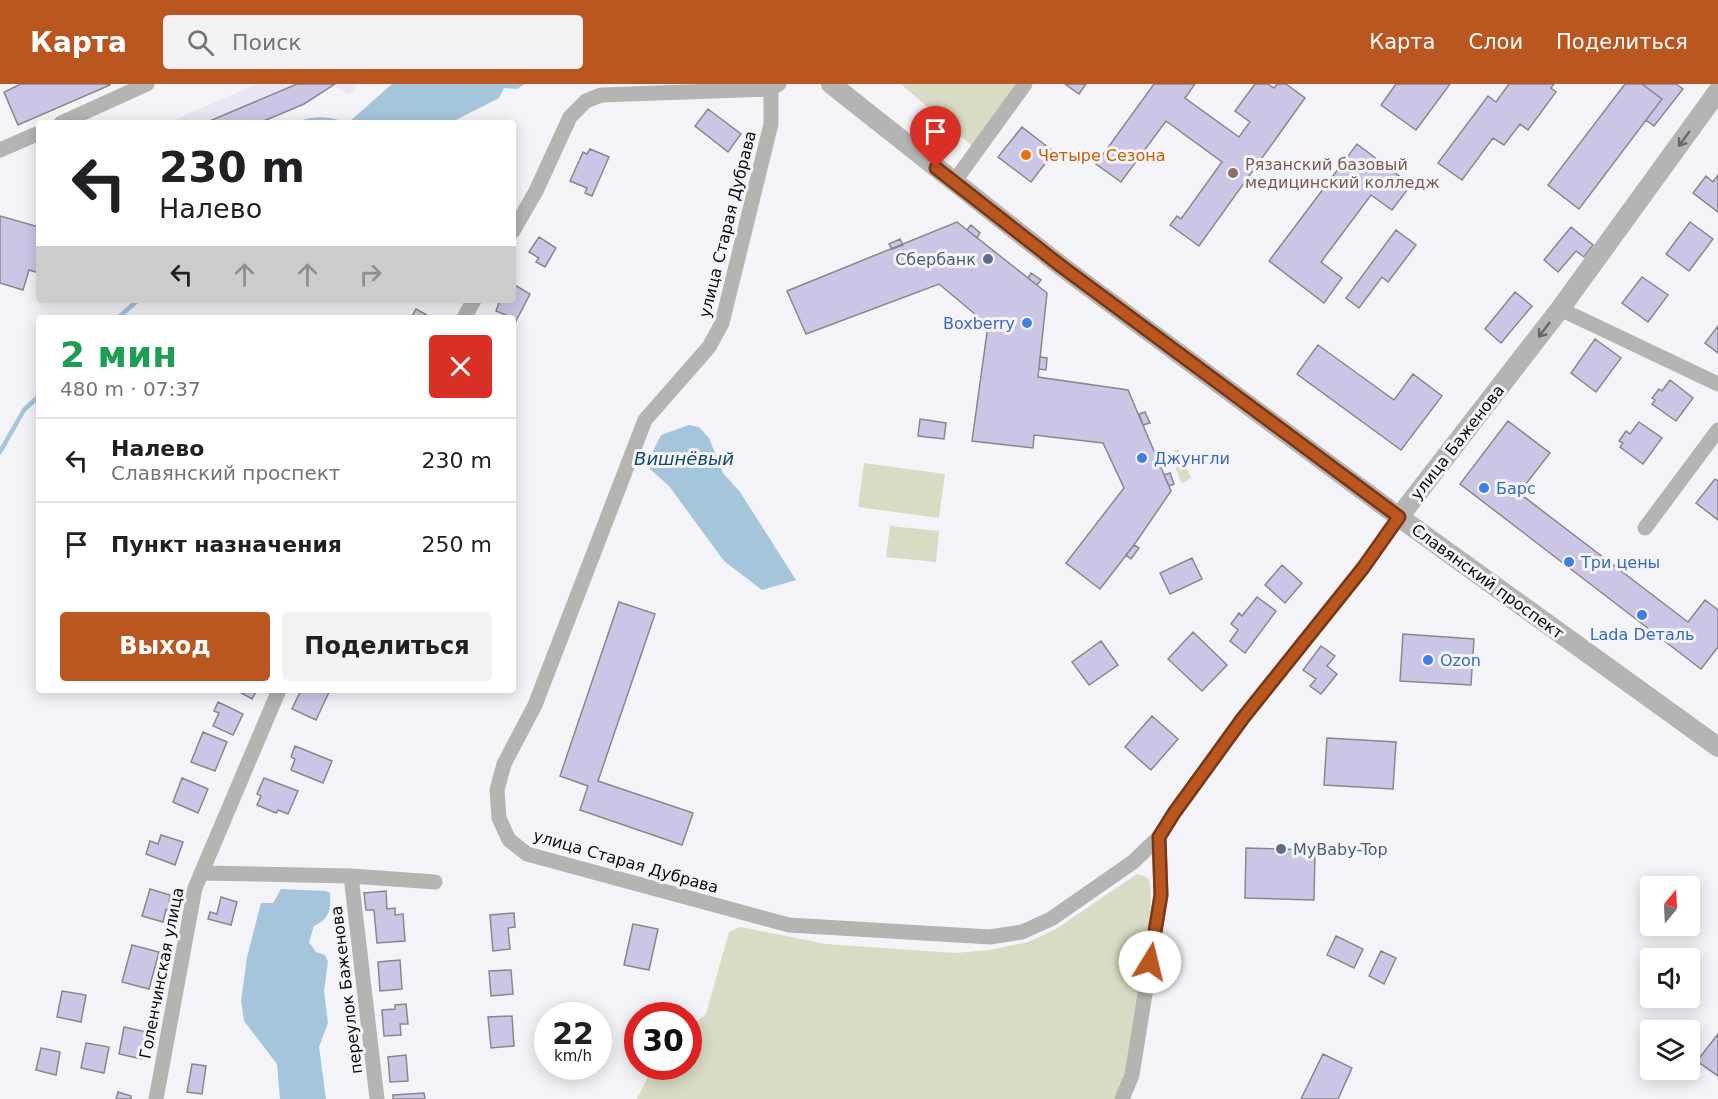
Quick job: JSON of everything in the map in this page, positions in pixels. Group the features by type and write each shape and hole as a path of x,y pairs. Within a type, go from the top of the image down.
{"street":[{"path":"68,120 147,84"},
{"name":"Славянский проспект","path":"831,84 1061,266 1399,517 1718,747"},
{"path":"954,182 1025,84"},
{"path":"516,226 536,191 570,117 586,101 601,95 775,86"},
{"name":"улица Старая Дубрава","path":"775,86 771,124 722,323 709,347 645,420 535,705 504,764 497,790 499,818 509,840 527,854 789,926 990,937 1022,932 1051,919 1133,862 1159,837"},
{"name":"улица Баженова","path":"1159,837 1243,718 1363,568 1399,517 1560,309 1718,91"},
{"path":"0,150 36,134"},
{"path":"1560,309 1718,384"},
{"path":"1645,528 1718,430"},
{"name":"Голенчинская улица","path":"156,1099 193,899 201,873 278,693"},
{"path":"1122,1099 1132,1075 1161,895 1159,837"},
{"path":"201,873 351,876 435,882"},
{"name":"переулок Баженова","path":"351,876 376,1099"}],"shaded area":[{"path":"257,84 358,84 349,95 334,85 304,104 266,120 174,120"}],"green space":[{"path":"901,84 1018,84 973,147"},
{"path":"1178,449 1191,478 1183,483 1170,454"},
{"path":"864,463 945,474 939,518 858,507"},
{"path":"890,526 939,531 936,562 886,557"},
{"path":"1137,874 1149,880 1150,913 1138,1006 1124,1076 1114,1099 637,1099 646,1080 702,1080 702,1017 706,1014 729,932 740,927 826,944 955,953 989,950 1028,942 1056,929"}],"water":[{"path":"392,84 525,84 517,89 504,88 499,98 456,120 351,120"},
{"path":"317,117 338,120 303,120"},
{"name":"Вишнёвый","path":"689,425 699,427 709,438 723,473 740,492 796,580 762,590 724,561 669,486 650,469 652,453 661,435"},
{"path":"281,889 330,893 328,913 314,926 309,942 316,952 325,955 328,961 324,991 328,1023 319,1047 326,1099 280,1099 277,1064 244,1021 241,1001 247,957 261,903 273,903"}],"building":[{"path":"21,84 110,85 18,125 4,92"},
{"path":"297,84 335,84 304,104 266,120 212,120"},
{"path":"1065,84 1086,84 1079,94"},
{"name":"Рязанский базовый медицинский колледж","path":"1154,84 1195,84 1185,98 1239,137 1250,122 1235,111 1255,84 1268,84 1274,88 1277,84 1286,84 1305,98 1199,246 1170,225 1177,216 1181,219 1222,162 1166,121 1121,182 1096,164"},
{"path":"1396,84 1450,84 1416,130 1381,105"},
{"path":"1509,84 1554,84 1551,88 1556,92 1528,130 1520,124 1504,145 1493,138 1462,180 1438,163 1488,96 1496,102"},
{"path":"1625,84 1642,84 1662,99 1579,209 1548,185"},
{"path":"1642,84 1676,84 1683,89 1654,126 1646,120 1662,99"},
{"path":"708,109 741,134 728,152 695,126"},
{"name":"Четыре Сезона","path":"1022,127 1054,152 1031,182 998,157"},
{"path":"1357,144 1411,185 1392,210 1371,195 1321,262 1342,278 1324,303 1269,261"},
{"path":"590,149 609,157 592,196 585,193 587,188 570,181 583,152 587,154"},
{"path":"1718,175 1718,212 1693,193 1706,176 1713,182"},
{"path":"0,216 36,226 36,272 29,270 23,290 0,283"},
{"path":"957,222 1047,293 1038,377 1128,390 1171,491 1100,589 1066,563 1124,488 1103,443 1034,435 1033,448 972,441 988,325 939,284 806,334 787,291"},
{"path":"1690,222 1713,239 1689,271 1666,254"},
{"path":"971,225 980,233 977,238 967,230"},
{"path":"1571,227 1593,245 1584,257 1576,251 1558,272 1544,260"},
{"path":"1396,230 1416,245 1388,282 1382,277 1359,308 1346,298"},
{"path":"539,237 556,248 545,267 536,262 539,258 529,252"},
{"path":"900,239 903,245 892,249 889,244"},
{"path":"1031,273 1041,280 1037,285 1028,278"},
{"path":"1642,277 1668,295 1648,322 1622,303"},
{"path":"516,286 530,294 516,321 516,315 506,315 496,311 499,303 516,303"},
{"path":"1515,292 1532,306 1501,343 1485,329"},
{"path":"416,309 427,315 413,315"},
{"path":"1718,326 1718,353 1705,343"},
{"path":"1595,339 1621,358 1596,392 1571,373"},
{"path":"1318,345 1394,400 1413,374 1442,396 1401,450 1297,374"},
{"path":"1040,357 1047,358 1046,370 1039,369"},
{"path":"1670,380 1693,398 1676,421 1652,404 1655,400 1652,398 1659,389 1662,391"},
{"path":"1145,412 1150,423 1143,425 1139,414"},
{"path":"920,419 946,423 944,439 918,436"},
{"path":"1508,421 1550,453 1519,493 1688,622 1705,600 1718,610 1718,647 1701,669 1460,484"},
{"path":"1639,422 1662,438 1643,464 1620,447 1623,443 1619,441 1626,431 1630,434"},
{"path":"1170,473 1174,484 1169,486 1164,475"},
{"path":"1715,479 1718,481 1718,520 1696,503"},
{"path":"1134,545 1139,548 1131,559 1126,555"},
{"path":"1192,558 1202,579 1170,594 1160,573"},
{"path":"1282,565 1302,583 1285,603 1265,585"},
{"path":"1257,597 1276,611 1245,653 1230,641 1238,630 1231,624 1239,613 1242,616"},
{"path":"619,602 655,614 598,781 693,813 682,845 580,810 588,786 560,776"},
{"path":"1193,632 1227,665 1202,691 1168,659"},
{"path":"1403,634 1474,639 1471,685 1400,681"},
{"path":"1101,641 1118,665 1089,685 1072,662"},
{"path":"1321,646 1335,656 1327,666 1337,674 1321,694 1310,686 1316,679 1303,670"},
{"path":"241,693 255,693 252,699"},
{"path":"300,693 329,693 316,720 292,709"},
{"path":"218,702 243,714 233,735 213,726 219,713 214,711"},
{"path":"1152,716 1178,739 1151,770 1125,747"},
{"path":"203,732 227,742 215,771 191,762"},
{"path":"1327,738 1396,742 1393,789 1324,785"},
{"path":"295,746 332,761 323,783 291,770 295,759 291,757"},
{"path":"182,778 208,789 198,813 173,802"},
{"path":"264,778 298,791 288,814 278,810 276,813 257,805 261,796 257,794"},
{"path":"161,835 183,842 175,865 146,854 150,841 158,844"},
{"path":"1246,848 1315,850 1314,900 1245,898"},
{"path":"150,889 170,895 169,901 172,902 169,910 166,909 163,922 142,916"},
{"path":"386,891 387,909 395,908 395,915 403,914 405,941 377,943 374,910 366,910 364,893"},
{"path":"221,897 237,902 231,925 208,919 210,912 217,914"},
{"path":"514,913 515,927 508,928 510,949 493,951 490,915"},
{"path":"633,924 658,929 649,970 624,965"},
{"path":"1336,936 1363,949 1354,968 1327,955"},
{"path":"132,945 159,952 149,989 122,982"},
{"path":"1381,951 1396,958 1384,984 1369,976"},
{"path":"400,960 402,989 380,991 378,962"},
{"path":"511,970 513,994 491,996 489,971"},
{"path":"62,991 86,995 81,1022 57,1017"},
{"path":"406,1004 408,1024 400,1024 401,1035 384,1036 382,1010 395,1009 395,1005"},
{"path":"512,1016 514,1046 491,1048 488,1017"},
{"path":"124,1027 147,1032 142,1059 119,1054"},
{"path":"1718,1034 1718,1076 1700,1063 1700,1057"},
{"path":"86,1043 109,1047 104,1073 81,1068"},
{"path":"41,1048 60,1052 56,1075 36,1070"},
{"path":"1323,1054 1352,1068 1338,1099 1301,1099"},
{"path":"406,1055 408,1081 390,1082 388,1057"},
{"path":"192,1064 206,1066 202,1094 187,1092"},
{"path":"118,1092 131,1096 131,1099 116,1099"},
{"path":"424,1093 425,1099 393,1099 393,1095"}],"waterway":[{"path":"121,315 135,303"},
{"path":"0,452 24,410 36,399"}],"place":[{"name":"Четыре Сезона","path":"1026,155"},
{"name":"Рязанский базовый медицинский колледж","path":"1233,173"},
{"name":"Сбербанк","path":"988,259"},
{"name":"Boxberry","path":"1027,323"},
{"name":"Джунгли","path":"1142,458"},
{"name":"Барс","path":"1484,488"},
{"name":"Три цены","path":"1569,562"},
{"name":"Lada Dеталь","path":"1642,615"},
{"name":"Ozon","path":"1428,660"},
{"name":"MyBaby-Top","path":"1281,849"}],"route":[{"path":"936,168 1061,266 1399,517 1363,568 1243,718 1159,837 1161,895 1150,962"}]}
